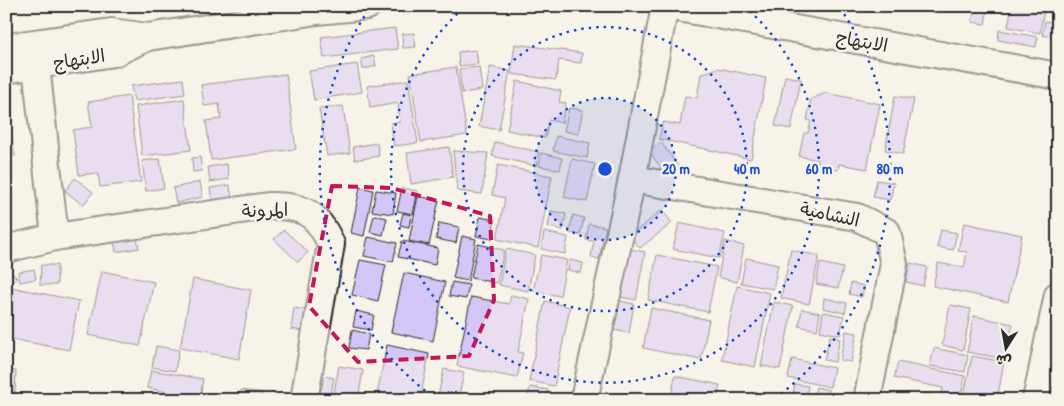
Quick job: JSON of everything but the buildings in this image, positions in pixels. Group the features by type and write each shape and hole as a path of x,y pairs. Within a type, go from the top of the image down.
{"street":[{"name":"الابتهاج","path":"6,47 111,32 148,37 317,11 367,6"},
{"name":"الابتهاج","path":"666,6 1058,76"},
{"path":"584,400 632,179 666,6"},
{"name":"الابتهاج","path":"6,70 114,53 148,37"},
{"path":"36,66 55,236"},
{"name":"النشامية","path":"632,179 857,217 887,232 894,264 867,400"},
{"name":"المرونة","path":"6,249 55,236 268,206 290,206 313,215 325,230 331,244 304,400"},
{"path":"1036,400 1058,295"}],"highlighted area":[{"path":"332,186 392,188 490,216 494,300 469,356 358,362 309,306"}]}
